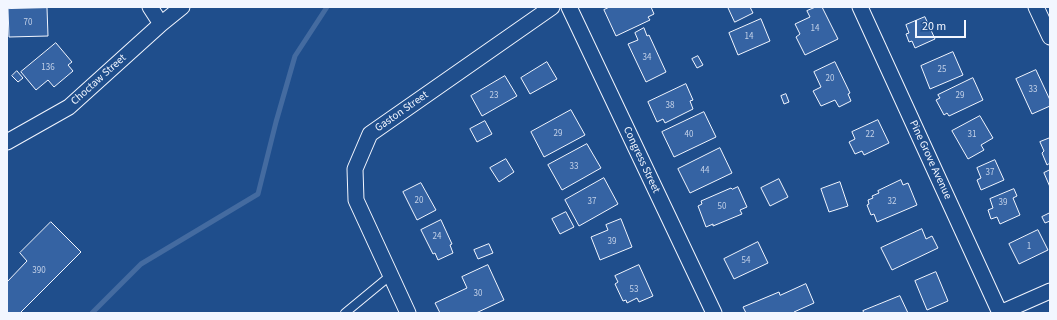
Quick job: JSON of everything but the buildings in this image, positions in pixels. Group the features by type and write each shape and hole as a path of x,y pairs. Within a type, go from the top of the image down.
{"street":[{"path":"150,7 161,24"},
{"name":"Choctaw Street","path":"7,142 69,107 182,7"},
{"name":"Gaston Street","path":"408,313 356,200 355,169 370,134 552,7"},
{"name":"Congress Street","path":"569,7 714,313"},
{"name":"Pine Grove Avenue","path":"860,7 1000,313"},
{"path":"1036,7 1050,37"},
{"path":"1000,313 1050,290"}],"lane":[{"path":"345,313 390,275"}],"waterway":[{"path":"92,313 141,264 258,194 276,122 295,56 327,7"}]}
